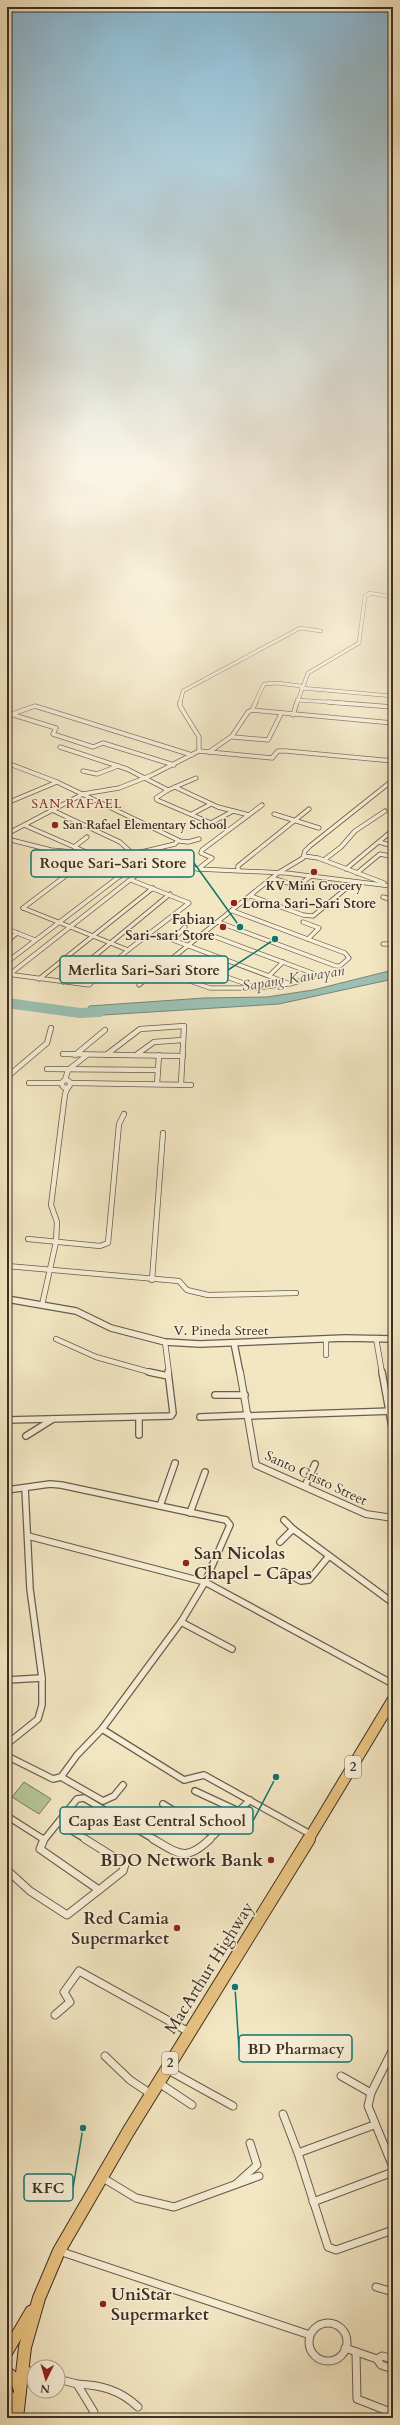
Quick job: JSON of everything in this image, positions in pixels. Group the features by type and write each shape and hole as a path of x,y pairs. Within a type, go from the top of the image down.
{"highway":[{"name":"MacArthur Highway","path":"30,2359 39,2298 59,2251 158,2082 312,1835 393,1699"},
{"path":"7,2373 16,2380 19,2387"},
{"name":"MacArthur Highway","path":"17,2415 19,2387 26,2374"},
{"path":"7,2394 14,2403 17,2415"}],"main road":[{"path":"7,2352 39,2298"}],"street":[{"path":"366,592 370,594 393,597"},
{"path":"293,715 301,687 308,673 359,643 365,596 370,594"},
{"path":"199,751 199,737 180,706 180,699 183,691 222,668 300,628 321,631"},
{"path":"208,752 223,746 233,737 248,712 252,710 264,684 277,683 301,687 393,696"},
{"path":"297,700 393,707"},
{"path":"12,714 35,706 192,756"},
{"path":"252,710 281,714 393,723"},
{"path":"7,713 56,728 53,734 93,747 103,743 174,765"},
{"path":"233,737 268,740 281,714"},
{"path":"60,747 118,766 168,790"},
{"path":"7,834 83,794 119,788 174,765 199,751 272,758 278,751 286,751 393,761"},
{"path":"7,762 57,782 177,838 179,841"},
{"path":"83,771 97,774 118,766"},
{"path":"196,778 168,790 156,798 157,800 214,824 233,811"},
{"path":"139,984 233,911 278,873 304,856 305,851 310,846 393,780"},
{"path":"7,803 57,782"},
{"path":"175,787 211,804 249,815"},
{"path":"192,814 211,804"},
{"path":"198,869 212,858 201,853 202,850 262,805"},
{"path":"238,870 238,866 308,809"},
{"path":"52,810 120,842 132,856"},
{"path":"324,860 341,847 355,831 385,811"},
{"path":"274,814 318,828"},
{"path":"24,825 90,854"},
{"path":"346,869 393,830"},
{"path":"74,847 87,837"},
{"path":"7,839 51,850 132,856 198,869 278,873 392,886"},
{"path":"132,856 179,841 188,842 199,839"},
{"path":"379,842 393,846"},
{"path":"357,873 380,854 390,856"},
{"path":"304,856 324,860 392,886"},
{"path":"8,974 72,927 154,861"},
{"path":"7,962 60,922 120,876 84,862 23,908 60,922 94,936 111,942 128,950"},
{"path":"272,878 298,886 311,876"},
{"path":"8,974 89,985 128,950 189,903 170,894 131,880"},
{"path":"251,896 303,915 313,916 354,882"},
{"path":"39,979 153,888"},
{"path":"63,982 170,894"},
{"path":"383,897 393,900"},
{"path":"218,922 336,966 349,958 345,953 233,911"},
{"path":"303,922 319,928 308,939"},
{"path":"185,927 173,940 290,984"},
{"path":"7,929 36,940"},
{"path":"7,941 17,933"},
{"path":"158,970 210,988 256,988 290,984 312,977 313,975 283,962 205,933"},
{"path":"383,944 393,944"},
{"path":"173,958 256,988"},
{"path":"268,976 283,962"},
{"path":"106,1055 140,1029 184,1026 181,1084"},
{"path":"7,1077 47,1043 51,1028"},
{"path":"76,1055 105,1030"},
{"path":"136,1055 154,1042 183,1040"},
{"path":"63,1054 183,1056"},
{"path":"42,1305 56,1242 57,1222 51,1205 66,1085 65,1080 68,1070 87,1055"},
{"path":"157,1084 159,1055"},
{"path":"46,1069 158,1070"},
{"path":"29,1083 66,1085 191,1085"},
{"path":"28,1239 100,1246 108,1243 119,1124 124,1114"},
{"path":"152,1280 163,1133"},
{"path":"7,1266 152,1280 180,1281 188,1291 196,1293 228,1295 296,1293"},
{"name":"V. Pineda Street","path":"7,1299 76,1311 111,1328 165,1342 234,1343 326,1339 393,1339"},
{"path":"376,1338 391,1411 393,1432"},
{"path":"56,1339 77,1350 123,1366 168,1376"},
{"path":"326,1339 326,1355"},
{"path":"7,1420 54,1418 139,1418 171,1416 173,1414 165,1342"},
{"name":"Santo Cristo Street","path":"234,1343 249,1415 256,1465 369,1516 393,1518"},
{"path":"215,1395 245,1395"},
{"path":"200,1417 391,1411"},
{"path":"26,1436 54,1418"},
{"path":"139,1418 139,1435"},
{"path":"160,1506 175,1463"},
{"path":"305,1486 315,1464"},
{"path":"190,1513 205,1472"},
{"path":"7,1490 61,1485 230,1522 205,1582 181,1622 102,1729 77,1755 61,1777 53,1779 7,1756"},
{"path":"7,1744 33,1724 41,1713 42,1678 30,1589 25,1488"},
{"path":"284,1520 293,1529 393,1603"},
{"path":"280,1542 293,1529"},
{"path":"28,1536 205,1582 393,1684"},
{"path":"284,1572 301,1581 306,1581 312,1578 329,1556"},
{"path":"181,1622 232,1649"},
{"path":"7,1680 42,1678"},
{"path":"102,1729 184,1780 192,1780 199,1775 204,1775 312,1835"},
{"path":"61,1777 103,1801 114,1796 123,1785"},
{"path":"195,1791 236,1810"},
{"path":"99,1890 42,1852 40,1847 43,1839 59,1823 78,1799 81,1798 178,1854 191,1853 214,1835 236,1810 250,1800"},
{"path":"163,1804 214,1835"},
{"path":"7,1816 43,1839"},
{"path":"7,1870 30,1891 67,1915 123,1870 125,1864 59,1823"},
{"path":"55,2015 70,2002 64,1992 79,1971 189,2032"},
{"path":"393,2049 371,2093 368,2106 374,2125 393,2167"},
{"path":"105,2056 130,2080 151,2094"},
{"path":"166,2069 233,2106"},
{"path":"341,2076 371,2093"},
{"path":"158,2082 192,2105"},
{"path":"283,2114 298,2153 328,2247 332,2249 393,2230"},
{"path":"298,2153 374,2125"},
{"path":"233,2187 257,2165 250,2142"},
{"path":"313,2202 393,2172"},
{"path":"102,2177 136,2198 174,2207 233,2187 259,2176"},
{"path":"59,2251 310,2336"},
{"path":"376,2287 393,2292"},
{"path":"321,2323 332,2323 341,2330 345,2342 345,2348 338,2359 326,2361 320,2359 311,2349 310,2336 316,2326 321,2323"},
{"path":"345,2348 377,2360 380,2365 393,2369"},
{"path":"356,2352 358,2399 393,2413"},
{"path":"377,2360 382,2356 393,2359"},
{"path":"66,2381 77,2384 95,2384 116,2389 138,2407"},
{"path":"77,2384 94,2412"}],"green space":[{"path":"24,1782 51,1799 39,1814 12,1797"}],"water":[{"path":"393,970 393,979 279,1004 87,1016 89,1006 204,998 267,997 313,990"}],"waterway":[{"name":"Sapang Kawayan","path":"7,1003 80,1013 100,1012"}],"place":[{"name":"San Rafael Elementary School","path":"55,825"},
{"name":"KV Mini Grocery","path":"314,872"},
{"name":"Lorna Sari-Sari Store","path":"234,903"},
{"name":"Fabian Sari-sari Store","path":"223,927"},
{"name":"Roque Sari-Sari Store","path":"240,927"},
{"name":"Merlita Sari-Sari Store","path":"275,939"},
{"name":"San Nicolas Chapel - Capas","path":"186,1563"},
{"name":"Capas East Central School","path":"276,1777"},
{"name":"BDO Network Bank","path":"271,1860"},
{"name":"Red Camia Supermarket","path":"177,1928"},
{"name":"BD Pharmacy","path":"235,1987"},
{"name":"KFC","path":"83,2128"},
{"name":"UniStar Supermarket","path":"103,2304"}],"district":[{"name":"SAN RAFAEL","path":"77,804"}]}
